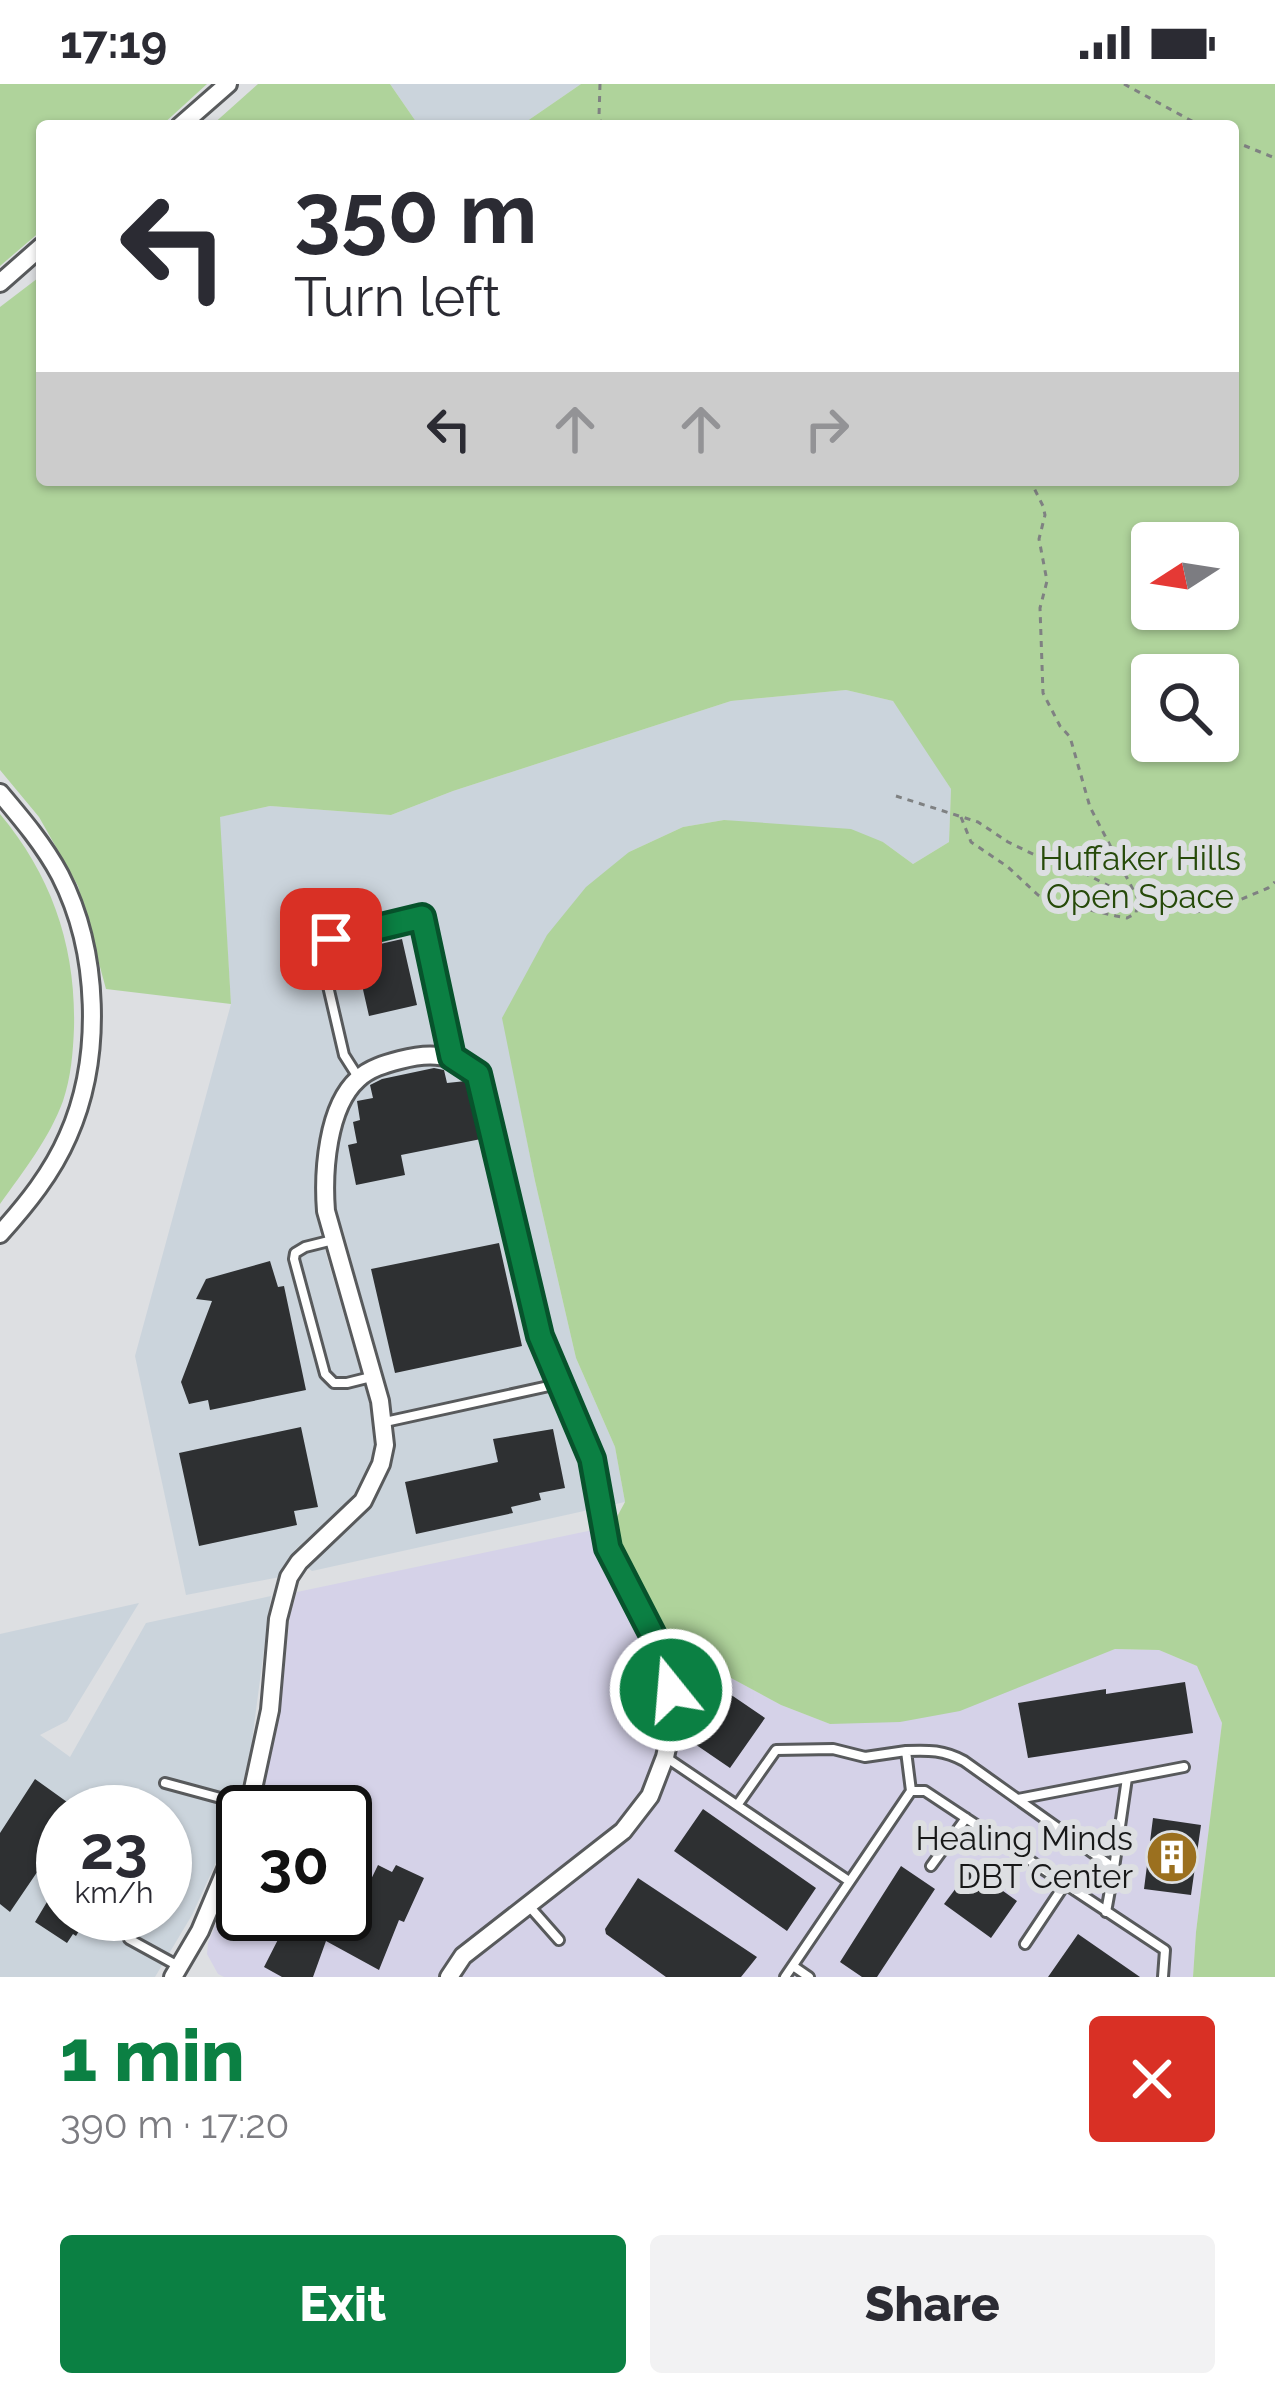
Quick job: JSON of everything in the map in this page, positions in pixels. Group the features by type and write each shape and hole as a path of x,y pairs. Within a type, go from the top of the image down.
{"street":[{"path":"187,120 228,84"},
{"path":"0,283 36,251"},
{"path":"0,793 42,845 70,897 86,958 91,1034 88,1071 69,1134 36,1191 0,1234"},
{"path":"254,1785 267,1728 283,1596 299,1562 363,1501 385,1445 373,1376 326,1211 330,1136 346,1094 378,1066 409,1058 452,1057 478,1074 540,1336 592,1459 608,1548 667,1665 671,1726 650,1796 623,1831 463,1956 449,1977"},
{"path":"183,1974 216,1892"}],"lane":[{"path":"358,1079 344,1054 321,956 331,939 422,917 452,1057"},
{"path":"334,1240 305,1247 294,1259 325,1374 334,1383 373,1376"},
{"path":"383,1422 561,1383"},
{"path":"738,1804 776,1750 832,1749 865,1757 947,1752 1114,1868"},
{"path":"785,1977 911,1791 906,1751"},
{"path":"665,1757 849,1881"},
{"path":"1018,1799 1184,1767"},
{"path":"1106,1912 1127,1778"},
{"path":"165,1783 216,1799"},
{"path":"911,1791 925,1791 1165,1950 1163,1977"},
{"path":"931,1866 966,1818"},
{"path":"1025,1944 1066,1884"},
{"path":"528,1904 559,1940"},
{"path":"132,1941 183,1974"},
{"path":"793,1966 809,1977"}],"path":[{"path":"600,120 601,84"},
{"path":"1124,84 1190,120"},
{"path":"1239,143 1275,158"},
{"path":"961,817 970,842 1046,900 1095,913 1127,917 1136,913 1138,899 1090,807 1070,737 1043,693 1040,608 1047,581 1039,538 1045,515 1033,486"},
{"path":"896,796 978,822 1007,842 1067,864 1138,899 1195,912 1218,909 1275,882"}],"shaded area":[{"path":"390,84 581,84 529,120 415,120"},
{"path":"846,690 893,701 923,744 951,789 949,842 913,864 883,842 724,820 683,827 629,852 503,1018 576,1358 615,1447 625,1502 312,1571 308,1568 368,1511 390,1471 395,1430 343,1229 320,1233 373,1420 370,1465 360,1487 295,1550 280,1577 186,1595 135,1356 231,1004 219,817 270,806 391,815 731,701"},
{"path":"612,1526 674,1644 781,1705 830,1724 1068,1666 1115,1649 1159,1650 1197,1666 1222,1723 1193,1977 224,1977 207,1954 216,1923 216,1941 372,1941 372,1785 264,1785 297,1592"},
{"path":"271,1596 250,1756 242,1785 216,1785 216,1862 192,1915 192,1785 36,1785 36,1941 176,1941 155,1977 0,1977 0,1634 139,1603 67,1721 40,1735 70,1757 146,1623"}],"green space":[{"path":"0,84 207,84 168,120 36,120 36,235 0,266"},
{"path":"258,84 390,84 415,120 218,120"},
{"name":"Huffaker Hills Open Space","path":"581,84 1275,84 1275,1977 1193,1977 1222,1723 1197,1666 1159,1650 1115,1649 960,1711 900,1722 830,1724 781,1705 674,1643 612,1526 625,1502 615,1447 576,1358 502,1018 547,935 586,887 629,852 683,827 724,820 851,829 883,842 913,864 949,842 951,789 893,701 846,690 731,701 391,815 270,806 220,817 231,1004 106,989 78,886 39,817 0,770 0,307 36,280 36,486 1239,486 1239,120 529,120"},
{"path":"0,814 34,862 57,914 71,969 74,1028 63,1101 35,1155 0,1204"}],"building":[{"path":"402,939 417,1005 369,1016 354,950"},
{"path":"444,1070 447,1083 466,1081 481,1139 401,1155 405,1175 356,1185 348,1145 357,1143 353,1122 360,1120 357,1101 373,1098 370,1085 382,1079"},
{"path":"499,1243 522,1346 395,1373 371,1269"},
{"path":"270,1261 278,1287 284,1286 306,1390 210,1410 208,1400 189,1404 181,1382 212,1301 196,1299 206,1279"},
{"path":"301,1427 318,1507 294,1511 297,1525 199,1546 179,1453"},
{"path":"553,1429 565,1488 539,1493 541,1500 511,1507 513,1513 416,1534 405,1482 498,1462 493,1439"},
{"path":"1185,1682 1193,1733 1028,1758 1018,1703"},
{"path":"724,1690 765,1718 730,1768 689,1740"},
{"path":"35,1779 43,1785 36,1785 36,1874 10,1912 0,1904 0,1833"},
{"path":"703,1809 816,1888 787,1931 674,1851"},
{"name":"Healing Minds DBT Center","path":"1153,1818 1201,1825 1191,1895 1144,1889"},
{"path":"378,1865 392,1872 396,1865 424,1878 404,1922 399,1920 379,1970 326,1941 372,1941 372,1877"},
{"path":"901,1866 935,1889 877,1977 862,1977 840,1962"},
{"path":"971,1868 1017,1901 991,1938 944,1904"},
{"path":"638,1878 757,1957 741,1977 666,1977 606,1934"},
{"path":"1078,1934 1140,1977 1048,1977"},
{"path":"277,1941 326,1941 313,1977 282,1977 264,1967"}],"place":[{"name":"Healing Minds DBT Center","path":"1172,1857"}],"route":[{"path":"331,939 422,917 452,1057 478,1074 488,1104 540,1336 592,1459 608,1548 667,1665 671,1690"}]}
